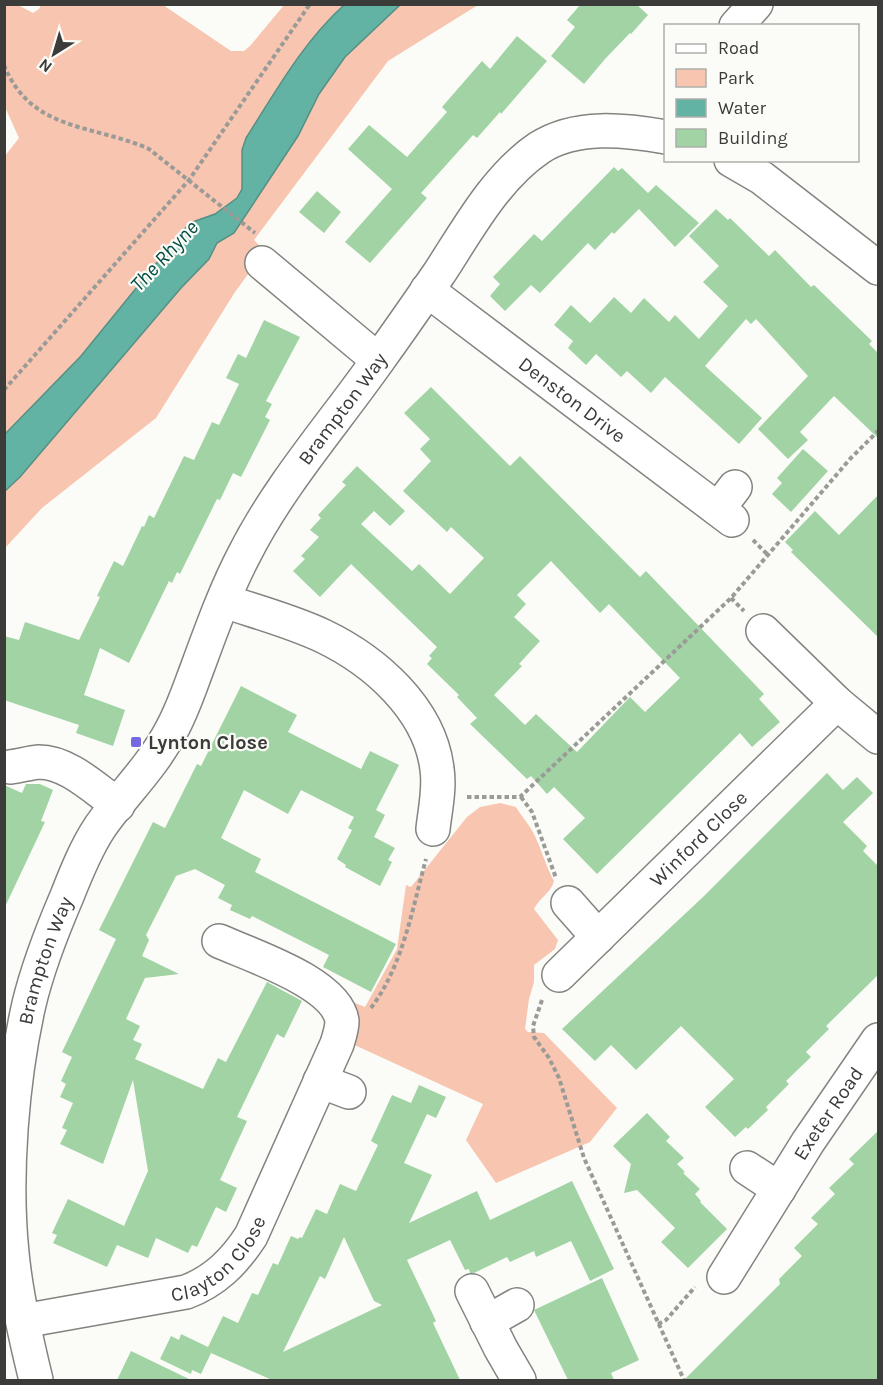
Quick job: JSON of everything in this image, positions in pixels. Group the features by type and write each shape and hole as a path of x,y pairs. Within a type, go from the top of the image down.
{"street":[{"path":"738,24 756,4"},
{"name":"Brampton Way","path":"36,1380 23,1321 12,1251 9,1177 16,1083 22,1039 36,978 62,908 89,847 101,826 155,757 175,725 234,575 259,526 378,360 488,199 513,170 539,148 560,138 587,132 624,132 664,137"},
{"path":"734,162 762,178 879,268"},
{"path":"259,248 378,360"},
{"name":"Denston Drive","path":"427,290 728,505"},
{"path":"224,601 322,636 345,648 378,672 408,703 422,724 430,743 437,770 435,813"},
{"path":"763,631 837,703 879,737"},
{"name":"Winford Close","path":"559,975 837,703"},
{"path":"30,756 65,769 118,805"},
{"path":"567,903 598,937"},
{"path":"219,941 314,985 333,1003 341,1018"},
{"name":"Clayton Close","path":"23,1321 186,1292 210,1281 223,1271 251,1236 335,1087 341,1018"},
{"name":"Exeter Road","path":"724,1277 836,1100 879,1040"},
{"path":"747,1168 779,1189"},
{"path":"472,1291 506,1360 519,1380"},
{"path":"487,1322 517,1305"}],"path":[{"path":"4,390 189,180 310,4"},
{"path":"4,65 16,87 38,110 57,121 75,127 129,140 167,161 206,194 259,248"},
{"path":"341,1018 360,1021 384,990 391,976 403,943 435,813 520,797 731,598 850,459 879,431"},
{"path":"520,797 532,812 567,903"},
{"path":"559,975 538,1009 533,1026 534,1034 559,1077 584,1158 684,1380"},
{"path":"658,1324 666,1320 711,1269 724,1277"}],"green space":[{"path":"5,5 18,5 33,13 41,5 163,5 231,51 244,51 284,5 478,5 388,61 254,240 265,251 235,292 156,418 42,508 5,548 4,157 19,138 5,107"},
{"path":"500,803 516,807 535,836 554,881 534,909 558,940 555,949 534,965 534,982 525,1029 528,1032 544,1033 617,1108 590,1142 496,1183 466,1140 483,1104 348,1042 350,1001 365,1007 397,949 406,885 411,887 467,817 480,807"}],"water":[{"name":"The Rhyne","path":"344,5 400,5 345,57 319,94 298,136 234,233 217,243 209,259 181,288 20,477 5,491 5,434 81,356 190,223 215,214 237,198 242,189 242,150 246,138 303,51 329,19"}],"building":[{"path":"581,4 636,4 648,15 584,84 551,56 575,27 567,20"},
{"path":"517,36 547,61 501,114 500,112 477,138 473,135 421,193 427,198 370,263 345,242 392,189 348,149 369,125 407,157 447,112 442,107 482,61 490,69"},
{"path":"614,167 618,171 622,168 648,193 656,185 699,223 675,247 639,209 595,250 588,243 540,293 531,285 505,311 490,296 500,284 493,277 534,234 542,241"},
{"path":"317,191 341,212 324,233 299,212"},
{"path":"716,209 728,220 730,218 769,256 775,250 811,287 814,285 872,341 869,344 879,354 879,439 834,396 800,432 808,440 788,459 758,429 808,376 756,319 751,324 746,319 705,366 762,418 739,444 665,377 651,393 627,371 621,377 596,354 586,365 568,348 573,341 554,325 571,305 590,323 614,297 631,313 644,298 669,322 675,315 699,339 728,306 703,282 719,266 689,236"},
{"path":"264,320 300,337 266,401 272,404 265,417 270,420 241,477 233,473 220,500 217,499 180,574 177,572 172,583 169,581 129,663 100,648 84,695 125,710 113,746 76,733 79,725 4,700 4,636 19,640 25,622 79,640 114,561 123,566 149,515 154,518 184,456 194,460 212,422 219,425 239,384 226,378 238,354 246,358"},
{"path":"431,387 510,466 520,456 640,577 646,571 764,694 759,699 780,722 752,747 740,733 597,874 563,839 585,818 554,787 547,794 531,776 527,779 470,724 477,718 457,697 459,695 427,664 432,658 429,656 437,647 351,564 320,597 293,571 305,559 301,556 319,537 310,530 321,518 318,515 346,485 342,482 357,466 405,511 390,526 374,511 361,524 412,571 419,564 450,594 484,558 451,527 447,532 403,491 431,461 420,449 430,439 404,413","holes":["551,561 600,613 609,604 680,678 645,712 630,697 577,752 536,714 525,725 494,695 522,666 519,664 540,641 514,617 526,604 517,595"]},
{"path":"803,449 828,471 791,512 772,494 782,483 777,478"},
{"path":"879,494 879,638 791,552 793,550 785,542 815,511 839,535"},
{"path":"241,686 297,715 288,732 361,769 370,751 399,765 376,810 385,815 374,837 395,848 388,860 392,862 380,886 345,867 346,865 337,859 352,830 348,828 354,817 301,790 288,814 244,790 221,838 261,859 255,872 396,944 371,992 323,967 329,955 252,916 250,919 230,910 232,905 218,898 225,885 195,869 176,876 146,935 149,940 142,956 179,974 145,978 126,1019 140,1026 133,1040 142,1044 135,1059 203,1089 218,1058 226,1062 267,982 302,1001 284,1038 277,1034 237,1117 247,1121 220,1180 237,1188 226,1212 216,1207 197,1247 192,1245 188,1253 156,1238 148,1258 117,1245 107,1267 53,1243 57,1235 52,1233 68,1199 124,1226 148,1171 133,1080 103,1164 60,1144 67,1130 62,1128 73,1103 60,1097 66,1084 61,1081 72,1057 62,1052 116,939 99,930 153,822 165,828 197,764 201,766"},
{"path":"827,773 843,790 857,777 873,793 843,822 867,846 863,851 879,867 879,974 826,1026 829,1029 806,1052 811,1057 786,1081 789,1084 766,1107 768,1110 748,1129 746,1127 735,1137 705,1107 734,1079 681,1026 636,1070 611,1045 595,1061 562,1029 703,897"},
{"path":"26,784 40,784 53,790 41,821 45,822 4,909 4,785 22,793"},
{"path":"419,1085 446,1097 436,1118 427,1114 404,1163 432,1175 409,1223 477,1191 490,1220 572,1181 614,1269 590,1281 571,1241 536,1257 534,1251 510,1262 507,1257 474,1273 470,1273 469,1269 465,1270 450,1240 407,1260 436,1321 433,1323 460,1380 272,1380 211,1353 201,1374 192,1370 191,1374 160,1359 171,1336 179,1340 181,1334 208,1347 223,1316 238,1323 252,1293 258,1295 273,1263 278,1265 291,1236 302,1238 316,1209 327,1214 340,1184 356,1191 378,1145 371,1141 392,1095 411,1103","holes":["344,1237 374,1301 382,1305 283,1352 320,1276 325,1279"]},
{"path":"647,1113 670,1137 666,1141 684,1158 677,1164 700,1189 695,1194 700,1202 727,1229 688,1268 661,1242 675,1228 637,1190 624,1193 631,1164 613,1146"},
{"path":"879,1130 879,1380 684,1380 780,1284 779,1279 802,1256 794,1248 818,1224 811,1218 835,1194 829,1188 854,1164 849,1159"},
{"path":"602,1278 639,1360 611,1373 614,1380 568,1380 534,1310"},
{"path":"131,1351 191,1380 117,1380"}],"place":[{"name":"Lynton Close","path":"136,742"}]}
